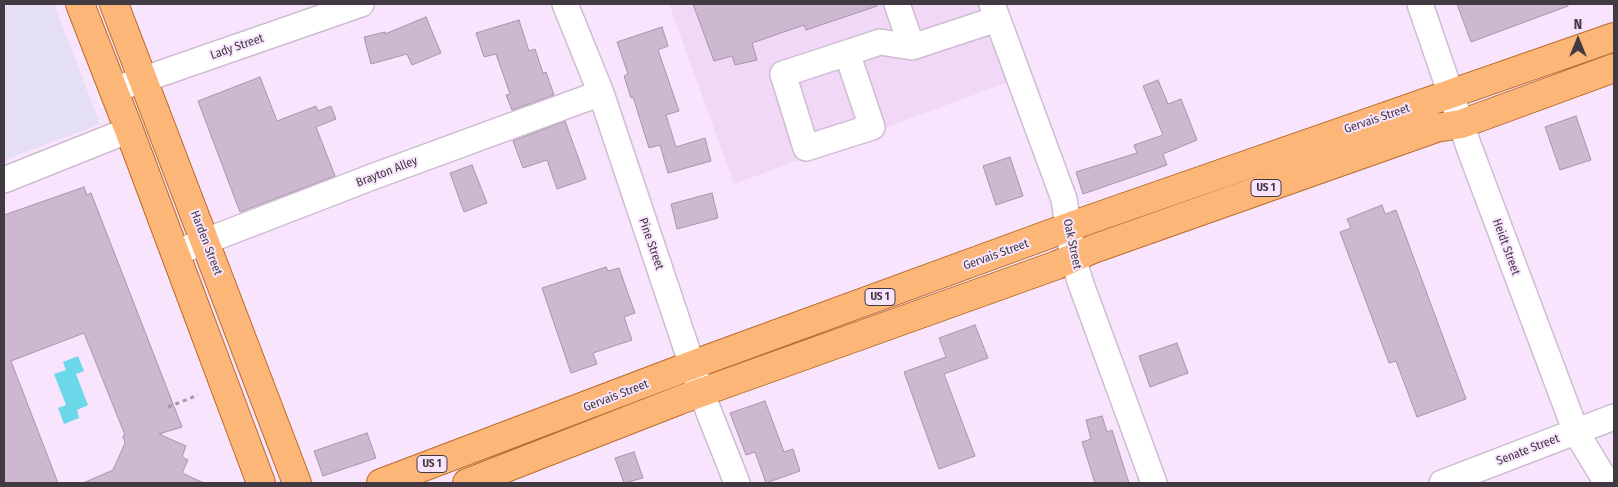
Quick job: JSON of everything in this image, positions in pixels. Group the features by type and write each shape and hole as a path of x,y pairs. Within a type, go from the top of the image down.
{"main road":[{"path":"80,4 130,130 261,483"},
{"name":"Harden Street","path":"114,4 296,483"},
{"name":"Gervais Street","path":"467,483 697,380 708,359 1068,228 1614,37"},
{"name":"Gervais Street","path":"381,483 1073,258 1427,131 1461,124 1614,68"}],"street":[{"name":"Lady Street","path":"113,90 361,4"},
{"name":"Pine Street","path":"565,4 601,93 697,380 738,483"},
{"path":"897,4 912,47"},
{"name":"Heidt Street","path":"1420,4 1461,124 1576,432 1607,483"},
{"path":"847,52 880,42 912,47 995,11"},
{"name":"Oak Street","path":"995,11 1064,199 1073,258 1154,483"},
{"name":"Brayton Alley","path":"175,254 309,204 372,177 601,93"},
{"path":"4,180 130,130"},
{"name":"Senate Street","path":"1442,483 1614,417"}],"path":[{"path":"168,407 198,395"}],"shaded area":[{"path":"4,4 54,4 100,124 4,160"},
{"path":"669,4 992,4 1019,78 734,184"}],"water":[{"path":"78,356 84,371 76,374 88,405 77,410 79,418 64,424 58,408 66,405 54,374 66,370 63,362"}],"building":[{"path":"693,4 876,4 877,6 806,30 804,25 752,43 757,60 735,65 732,56 714,61"},
{"path":"1457,4 1568,4 1568,6 1471,42"},
{"path":"426,17 441,53 412,65 407,54 371,64 364,37 385,32 385,34"},
{"path":"519,20 529,51 535,49 543,73 546,72 554,95 512,110 506,95 510,94 496,54 484,57 476,33"},
{"path":"662,27 668,46 658,50 679,111 666,115 676,147 705,138 711,161 668,173 660,145 649,148 633,97 631,98 624,76 628,74 617,42"},
{"path":"260,77 277,121 316,106 318,111 331,106 336,119 316,127 335,176 240,212 198,101"},
{"path":"1158,80 1168,104 1181,99 1197,140 1163,154 1167,165 1083,194 1076,172 1137,153 1134,145 1163,135 1143,86"},
{"path":"1576,116 1591,160 1560,170 1545,127"},
{"path":"565,121 586,179 557,189 547,160 523,168 513,141"},
{"path":"1010,157 1023,196 996,205 983,166"},
{"path":"472,165 487,203 464,212 450,173"},
{"path":"84,187 87,195 91,193 182,427 159,434 186,446 182,457 188,460 182,473 204,483 83,483 113,470 125,443 123,436 125,435 84,333 11,361 58,483 4,483 4,215"},
{"path":"712,193 718,218 677,229 671,204"},
{"path":"1382,205 1385,214 1396,210 1466,399 1417,417 1396,361 1389,363 1340,232 1351,228 1347,219"},
{"path":"606,267 608,271 619,268 635,313 624,317 632,340 593,353 597,364 571,373 542,288"},
{"path":"975,325 988,358 944,374 975,456 939,469 904,372 946,357 939,338"},
{"path":"1177,343 1188,373 1150,387 1139,356"},
{"path":"765,401 784,452 793,449 800,471 766,483 755,452 746,455 730,413"},
{"path":"1102,416 1107,432 1112,430 1129,483 1095,483 1082,442 1091,439 1086,420"},
{"path":"367,433 376,458 323,476 314,451"},
{"path":"634,452 643,478 624,483 615,458"}]}
